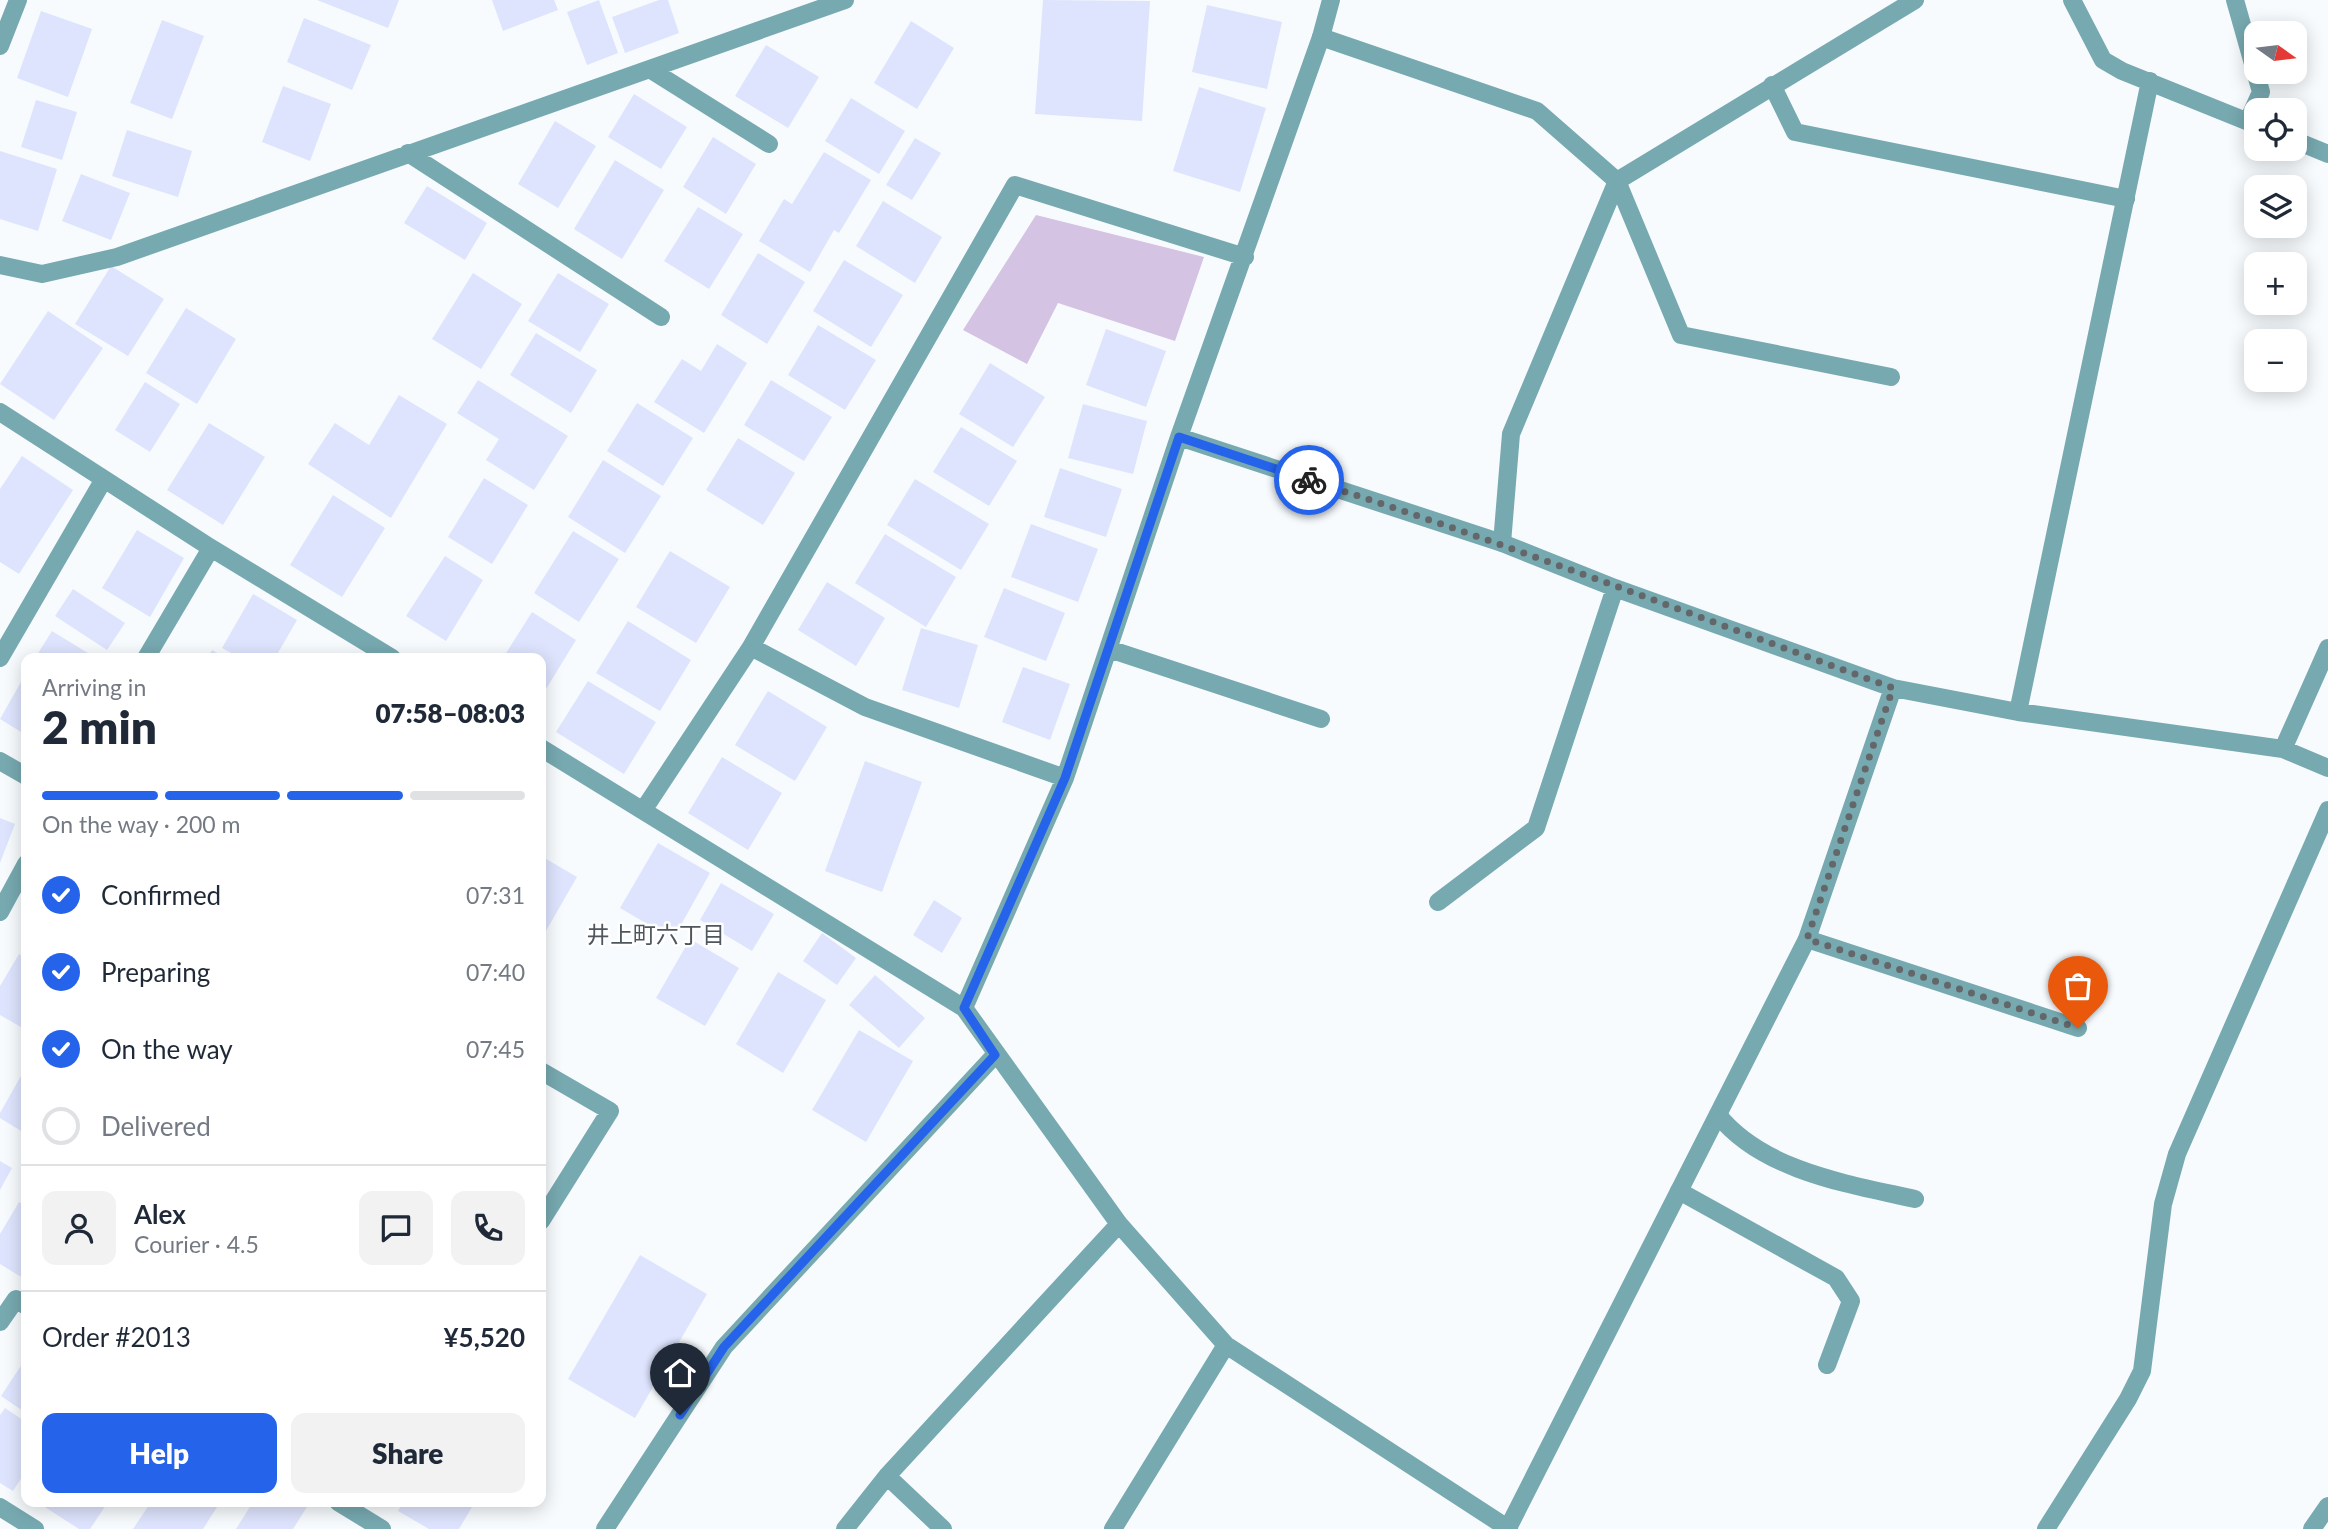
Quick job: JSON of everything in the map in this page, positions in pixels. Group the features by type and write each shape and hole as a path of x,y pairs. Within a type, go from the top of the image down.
{"street":[{"path":"0,46 18,0"},
{"path":"0,265 42,274 117,257 845,0"},
{"path":"964,1008 1065,778 1179,437 1321,37 1331,0"},
{"path":"1502,543 1511,434 1616,181 1915,0"},
{"path":"2072,0 2104,60 2244,120"},
{"path":"2235,0 2261,92 2259,98"},
{"path":"1321,37 1537,111 1616,181 1681,335 1891,377"},
{"path":"651,70 769,144"},
{"path":"2018,712 2150,81"},
{"path":"1772,85 1795,132 2126,199"},
{"path":"2307,145 2328,154"},
{"path":"408,153 661,317"},
{"path":"645,809 751,647 1016,185 1245,257"},
{"path":"0,412 211,548 384,653"},
{"path":"1179,437 1502,543 1615,588 1893,688 2018,712 2283,750 2328,768"},
{"path":"0,658 104,478"},
{"path":"149,653 211,548"},
{"path":"1438,902 1536,828 1615,588"},
{"path":"751,647 865,708 1065,778"},
{"path":"2283,750 2328,648"},
{"path":"1109,649 1321,719"},
{"path":"546,751 645,809 964,1008 995,1055 1119,1224 1226,1345 1508,1529 1807,939 1893,688"},
{"path":"0,761 21,773"},
{"path":"2046,1529 2128,1399 2142,1371 2163,1204 2177,1154 2328,810"},
{"path":"0,912 21,873"},
{"path":"1807,939 2078,1028"},
{"path":"605,1529 724,1347 995,1055"},
{"path":"546,1074 610,1111 546,1214"},
{"path":"1718,1115 1734,1135 1787,1163 1837,1181 1915,1199"},
{"path":"1679,1191 1836,1278 1852,1301 1827,1365"},
{"path":"845,1529 887,1476 1119,1224"},
{"path":"0,1322 16,1299 21,1302"},
{"path":"1113,1529 1226,1345"},
{"path":"887,1476 943,1529"},
{"path":"2312,1529 2328,1506"},
{"path":"0,1507 35,1529"},
{"path":"346,1507 382,1529"}],"shaded area":[{"path":"1036,215 1204,257 1175,341 1058,303 1027,364 963,330"}],"building":[{"path":"317,0 399,0 388,28"},
{"path":"492,0 554,0 558,10 503,31"},
{"path":"599,0 618,53 587,65 567,12"},
{"path":"659,0 668,0 679,33 625,53 612,17"},
{"path":"1043,0 1150,1 1142,121 1035,114"},
{"path":"1207,5 1282,22 1267,89 1192,72"},
{"path":"41,11 92,29 68,97 17,78"},
{"path":"304,18 371,45 352,90 287,62"},
{"path":"162,20 204,36 172,119 130,103"},
{"path":"911,21 954,48 917,109 874,83"},
{"path":"766,45 819,77 788,128 735,96"},
{"path":"283,86 331,104 310,161 262,142"},
{"path":"1199,87 1266,108 1240,192 1173,171"},
{"path":"634,94 687,127 661,169 608,137"},
{"path":"851,98 905,131 879,174 825,141"},
{"path":"36,100 77,112 62,160 21,147"},
{"path":"555,121 596,146 558,208 518,184"},
{"path":"127,130 192,151 178,197 112,176"},
{"path":"713,137 756,164 726,214 683,187"},
{"path":"915,138 941,153 912,200 886,185"},
{"path":"0,151 57,169 38,231 0,219"},
{"path":"824,152 871,180 839,233 834,230 810,272 759,241 784,199 792,204"},
{"path":"615,160 664,190 622,259 574,229"},
{"path":"81,174 130,193 111,240 62,221"},
{"path":"427,186 487,223 465,260 404,223"},
{"path":"883,201 942,237 915,283 856,246"},
{"path":"698,207 743,234 709,289 664,261"},
{"path":"758,253 805,282 767,344 721,315"},
{"path":"844,260 903,295 871,347 813,311"},
{"path":"111,266 164,299 128,356 75,324"},
{"path":"473,273 522,304 481,369 432,339"},
{"path":"558,273 609,304 580,352 528,321"},
{"path":"186,308 236,339 197,404 146,373"},
{"path":"48,311 103,348 54,420 0,384"},
{"path":"818,325 876,360 845,410 788,375"},
{"path":"1106,329 1166,351 1146,407 1086,385"},
{"path":"536,333 597,370 571,413 510,375"},
{"path":"717,344 747,363 704,433 654,402 682,359 701,371"},
{"path":"990,363 1045,397 1013,447 959,414"},
{"path":"478,380 568,436 534,490 486,460 499,439 457,413"},
{"path":"771,380 832,417 804,461 744,425"},
{"path":"145,382 180,404 150,452 115,430"},
{"path":"399,395 447,424 391,518 308,464 335,423 369,445"},
{"path":"637,403 693,438 663,486 607,451"},
{"path":"1083,404 1147,421 1133,474 1068,458"},
{"path":"209,423 265,457 223,525 167,490"},
{"path":"961,427 1017,461 989,506 933,472"},
{"path":"738,438 795,473 763,525 706,490"},
{"path":"22,456 73,490 19,574 0,562 0,489"},
{"path":"603,460 661,496 625,553 568,517"},
{"path":"1060,468 1122,489 1106,537 1044,517"},
{"path":"484,478 528,505 492,564 448,537"},
{"path":"915,479 989,524 961,570 887,525"},
{"path":"333,495 385,528 342,597 290,565"},
{"path":"1031,524 1098,549 1078,602 1011,577"},
{"path":"137,530 184,558 150,617 102,588"},
{"path":"573,531 619,559 579,622 534,593"},
{"path":"885,534 956,577 926,627 855,583"},
{"path":"670,551 730,587 696,643 636,607"},
{"path":"445,556 483,580 446,641 406,616"},
{"path":"827,582 885,618 856,666 798,630"},
{"path":"1004,588 1065,613 1046,661 984,637"},
{"path":"73,589 125,623 107,650 55,616"},
{"path":"253,594 297,620 278,653 231,653 222,648"},
{"path":"532,612 576,640 546,689 546,653 506,653"},
{"path":"628,621 691,660 660,711 596,673"},
{"path":"921,628 978,645 959,708 902,690"},
{"path":"52,631 88,653 38,653"},
{"path":"1023,667 1070,684 1050,740 1002,722"},
{"path":"588,681 656,722 624,774 556,732"},
{"path":"21,682 21,732 0,719"},
{"path":"768,691 827,727 795,781 735,745"},
{"path":"722,757 782,793 748,850 688,813"},
{"path":"865,761 922,782 882,892 825,871"},
{"path":"0,818 15,824 0,863"},
{"path":"658,843 710,873 673,939 620,908"},
{"path":"546,859 577,877 546,931"},
{"path":"721,883 774,914 752,951 700,920"},
{"path":"934,900 962,918 942,953 913,935"},
{"path":"822,933 856,958 837,985 803,961"},
{"path":"690,939 739,968 705,1026 656,998"},
{"path":"19,954 21,1027 0,1015 0,986"},
{"path":"778,972 826,1000 783,1073 736,1044"},
{"path":"875,975 925,1018 899,1048 849,1005"},
{"path":"859,1030 913,1061 866,1142 812,1110"},
{"path":"21,1076 21,1131 0,1118 0,1113"},
{"path":"0,1161 12,1168 0,1190"},
{"path":"19,1202 21,1203 21,1277 0,1264 0,1234"},
{"path":"640,1255 707,1294 635,1418 568,1379"},
{"path":"21,1366 21,1410 1,1396"},
{"path":"5,1408 21,1419 21,1479 13,1491 0,1483 0,1415"},
{"path":"45,1507 105,1507 90,1529 79,1529"},
{"path":"148,1507 217,1507 203,1529 133,1529"},
{"path":"250,1507 307,1507 293,1529 236,1529"},
{"path":"400,1507 472,1507 459,1529 429,1529 398,1511"}],"way so far":[{"path":"1309,480 1502,543 1615,588 1893,688 1807,939 2078,1028"}],"district":[{"name":"井上町六丁目","path":"656,935"}],"route":[{"path":"680,1415 724,1347 995,1055 964,1008 1065,778 1179,437 1309,480"}]}
